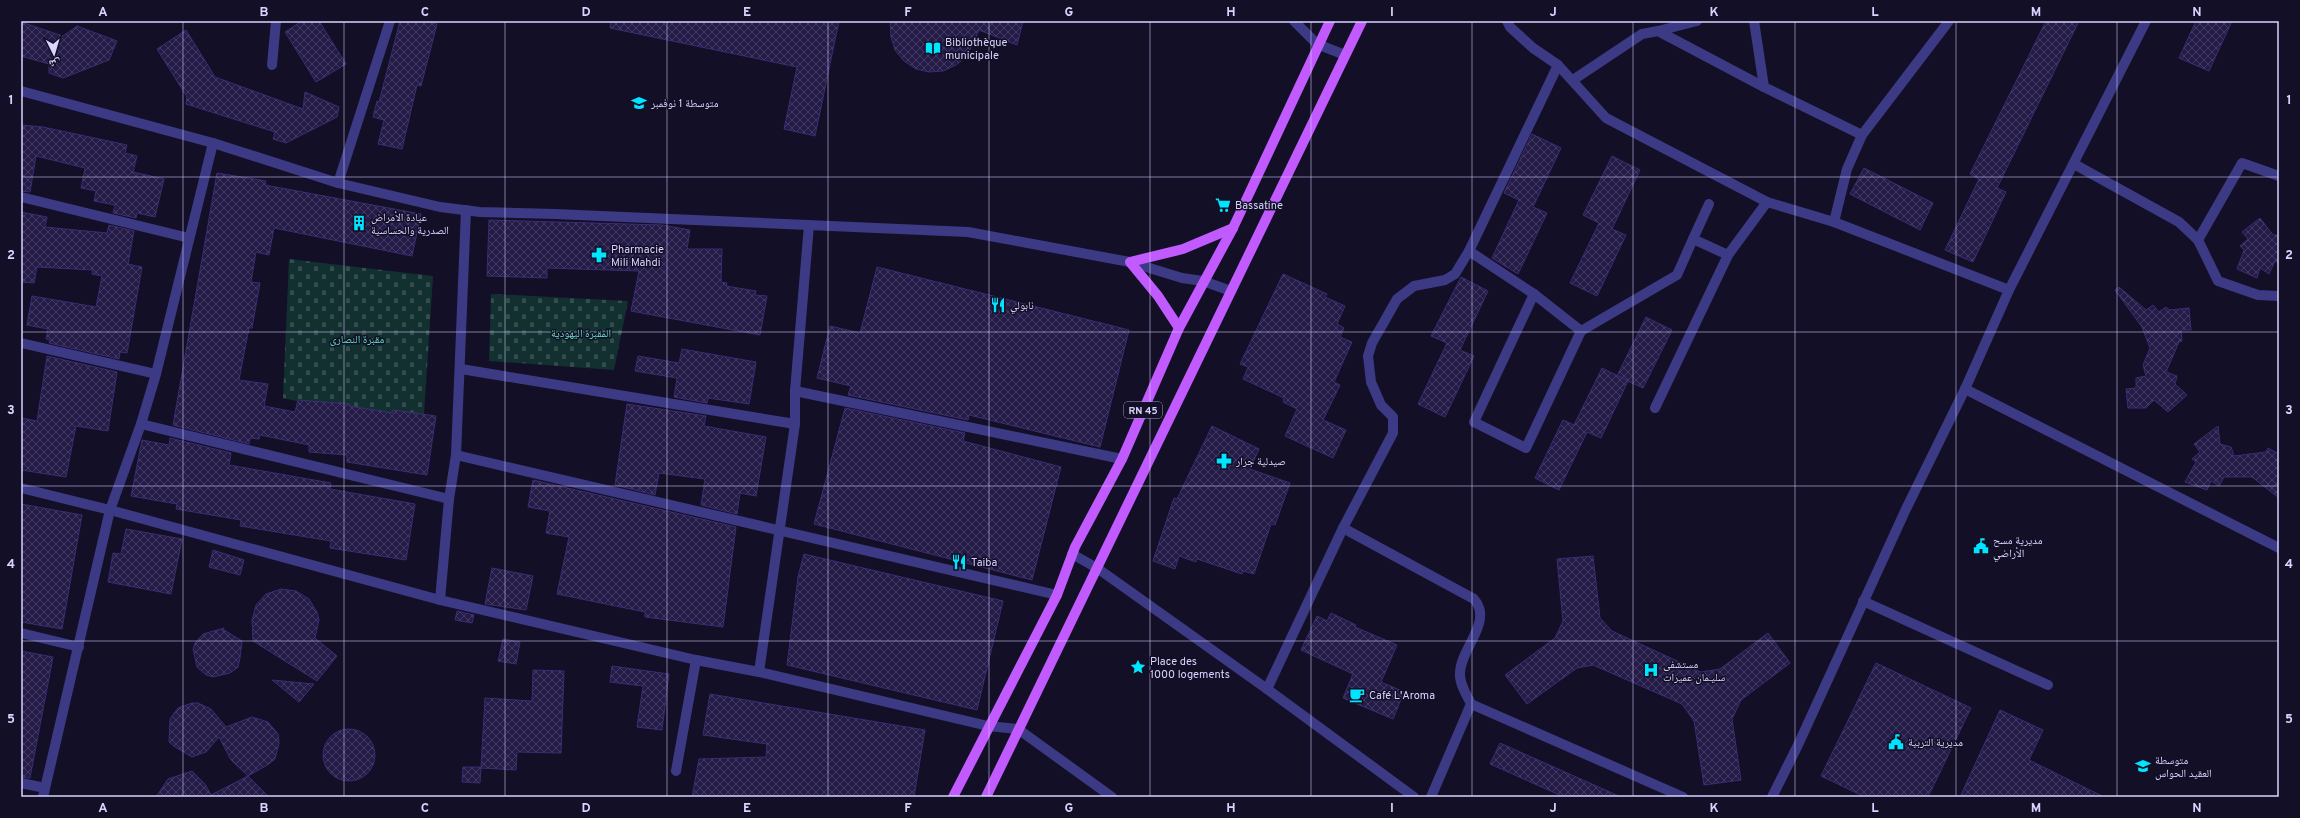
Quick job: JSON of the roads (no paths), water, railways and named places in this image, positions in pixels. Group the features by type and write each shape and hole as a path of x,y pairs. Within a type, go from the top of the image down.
{"main road":[{"name":"RN 45","path":"953,797 988,726 1057,596 1072,554 1122,459 1179,328 1203,281 1233,228 1317,44 1330,21"},
{"name":"RN 45","path":"986,797 1362,21"},
{"path":"1179,328 1158,296 1130,262 1170,254 1208,240 1233,228"}],"street":[{"path":"272,65 276,21"},
{"path":"338,183 390,21"},
{"path":"1294,21 1317,44 1345,55"},
{"path":"1507,21 1510,26 1533,48 1558,64 1573,80 1592,105 1606,118 1767,202 1834,222 2009,290"},
{"path":"1573,80 1642,34 1697,21"},
{"path":"1754,21 1764,87"},
{"path":"1834,222 1847,169 1862,134 1949,21"},
{"path":"1772,797 1798,745 1864,601 1965,389 2009,290 2146,21"},
{"path":"1658,31 1764,87 1862,134"},
{"path":"1267,689 1343,528 1393,433 1393,417 1381,405 1371,382 1368,356 1372,343 1397,298 1414,286 1445,280 1455,274 1469,251 1558,64"},
{"path":"21,91 213,142 338,183 440,207 466,210 968,232 1130,262 1182,278 1203,281 1231,291"},
{"path":"21,783 44,793 110,510 141,424 156,374 213,142"},
{"path":"2198,240 2242,163 2279,176"},
{"path":"2074,164 2179,222 2198,240 2218,281 2258,295 2279,296"},
{"path":"21,197 189,238"},
{"path":"1654,408 1728,255 1767,202"},
{"path":"1534,294 1474,422 1526,448 1582,331 1677,275 1709,204"},
{"path":"440,600 449,499 456,455 461,369 466,210"},
{"path":"759,672 795,424 795,391 809,225"},
{"path":"1693,239 1728,255"},
{"path":"1469,251 1534,294 1582,331"},
{"path":"21,343 156,374"},
{"path":"461,369 795,424"},
{"path":"1965,389 2279,548"},
{"path":"795,391 1122,459"},
{"path":"141,424 449,499"},
{"path":"456,455 780,529 1057,596"},
{"path":"21,488 110,510 440,600 696,660 759,672 988,726 1018,729 1112,797"},
{"path":"1343,528 1474,599 1480,606 1481,616 1460,672 1462,686 1471,704 1683,797"},
{"path":"1072,554 1097,568 1267,689 1414,797"},
{"path":"1864,601 2048,685"},
{"path":"21,633 79,647"},
{"path":"676,771 696,660"},
{"path":"1431,797 1471,704"}],"place":[{"name":"Bibliothèque municipale","path":"933,48"},
{"name":"متوسطة 1 نوفمبر","path":"639,103"},
{"name":"Bassatine","path":"1223,205"},
{"name":"عيادة الأمراض الصدرية والحساسية","path":"359,223"},
{"name":"Pharmacie Mili Mahdi","path":"599,255"},
{"name":"نابولي","path":"998,305"},
{"name":"صيدلية جرار","path":"1224,461"},
{"name":"مديرية مسح الأراضي","path":"1981,546"},
{"name":"Taiba","path":"959,562"},
{"name":"Place des 1000 logements","path":"1138,667"},
{"name":"مستشفى سليـمان عميرات","path":"1651,670"},
{"name":"Café L'Aroma","path":"1357,695"},
{"name":"مديرية التربية","path":"1896,742"},
{"name":"متوسطة العقيد الحواس","path":"2143,766"}],"park label":[{"name":"المقبرة اليهودية","path":"581,333"},
{"name":"مقبرة النصارى","path":"357,339"}]}
